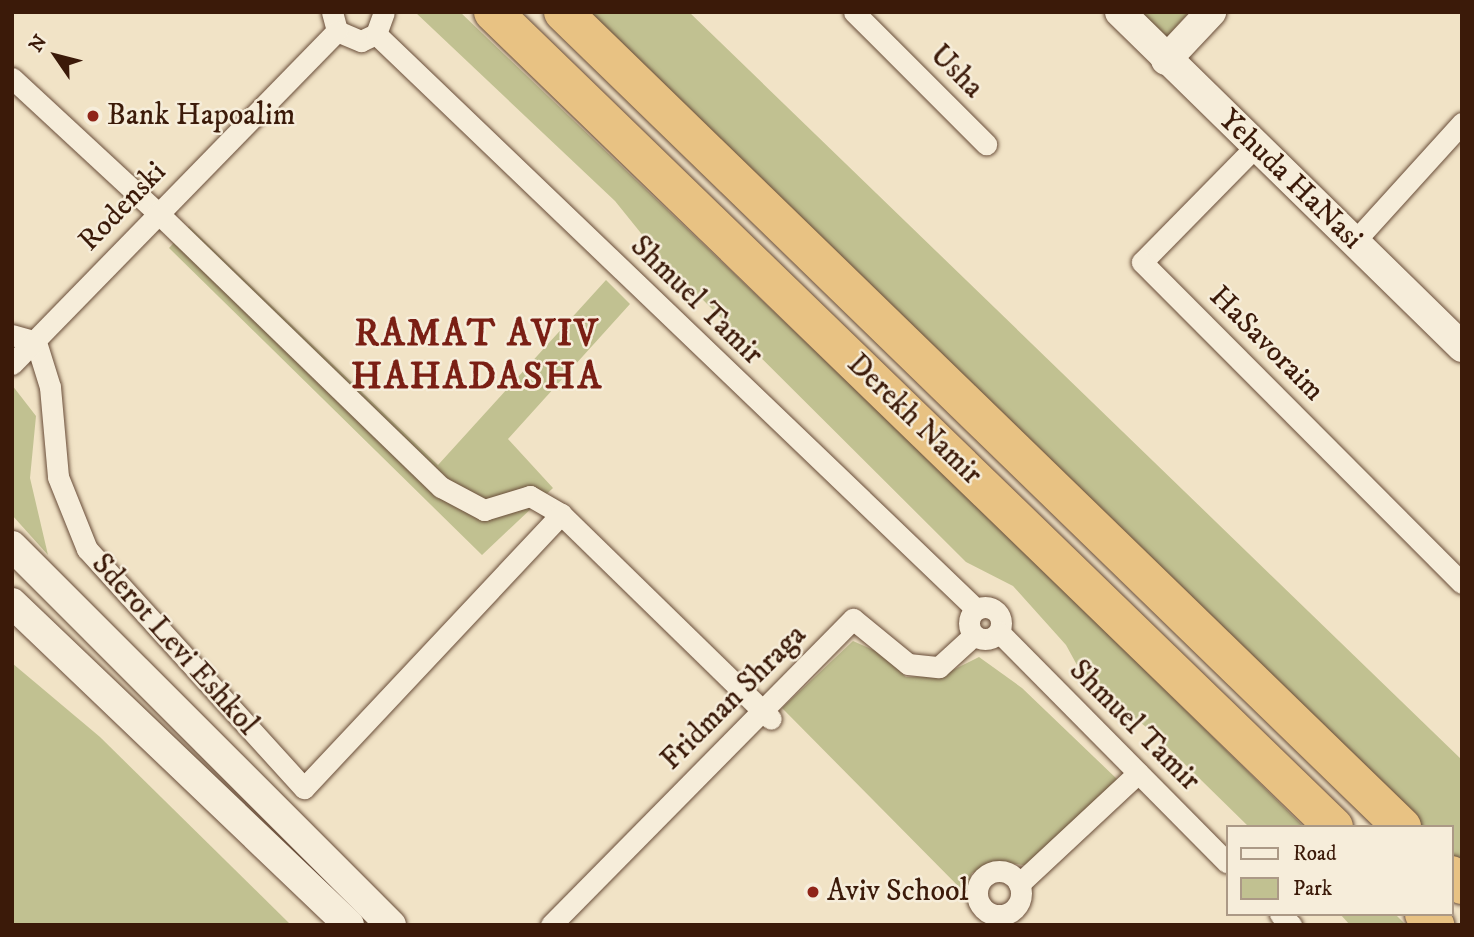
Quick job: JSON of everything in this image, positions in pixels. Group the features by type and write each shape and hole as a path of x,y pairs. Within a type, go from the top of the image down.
{"highway":[{"name":"Derekh Namir","path":"493,12 1332,825"},
{"name":"Derekh Namir","path":"563,12 1400,825"}],"street":[{"path":"334,22 352,41 376,34 384,12"},
{"name":"Usha","path":"854,12 986,144"},
{"name":"Yehuda HaNasi","path":"1120,12 1166,60 1462,347"},
{"path":"1166,60 1211,12"},
{"name":"Rodenski","path":"12,364 158,213 334,22"},
{"name":"Shmuel Tamir","path":"376,34 976,609"},
{"path":"12,78 158,213 441,487 484,510 530,496 561,514 767,715"},
{"path":"1354,242 1462,123"},
{"name":"HaSavoraim","path":"1255,147 1142,262 1462,583"},
{"path":"12,335 36,342"},
{"name":"Sderot Levi Eshkol","path":"36,342 50,387 58,477 87,549 304,788 561,514"},
{"name":"Sderot Levi Eshkol","path":"12,546 391,925"},
{"path":"12,603 349,925"},
{"path":"987,607 997,611 1002,621 999,632 985,639 974,635 969,622 976,609 987,607"},
{"name":"Fridman Shraga","path":"551,925 767,715 853,619 908,664 939,667 974,635"},
{"name":"Shmuel Tamir","path":"999,632 1226,861"},
{"path":"1019,884 1138,773"},
{"path":"1009,874 1019,884 1020,898 1014,909 1001,915 982,918 977,893 988,875 1009,874"}],"green space":[{"path":"415,12 460,12 1013,540 1302,825 1247,825 1151,731 1083,676 1066,645 1013,586 966,562 661,258 615,201"},
{"path":"581,12 689,12 1462,760 1462,866 1453,858 1453,825 1419,825"},
{"path":"1137,12 1189,12 1165,39"},
{"path":"189,226 438,465 606,280 630,304 508,439 553,488 482,555 169,248"},
{"path":"12,385 36,416 30,478 48,555 12,515"},
{"path":"853,641 880,653 906,677 941,676 979,657 1022,688 1118,780 1030,866 1001,862 972,873 965,893 782,708"},
{"path":"12,663 100,737 291,925 12,925"},
{"path":"1342,916 1397,916 1406,925 1350,925"}],"place":[{"name":"Bank Hapoalim","path":"93,116"},
{"name":"Aviv School","path":"813,892"}],"district":[{"name":"RAMAT AVIV HAHADASHA","path":"477,358"}]}
